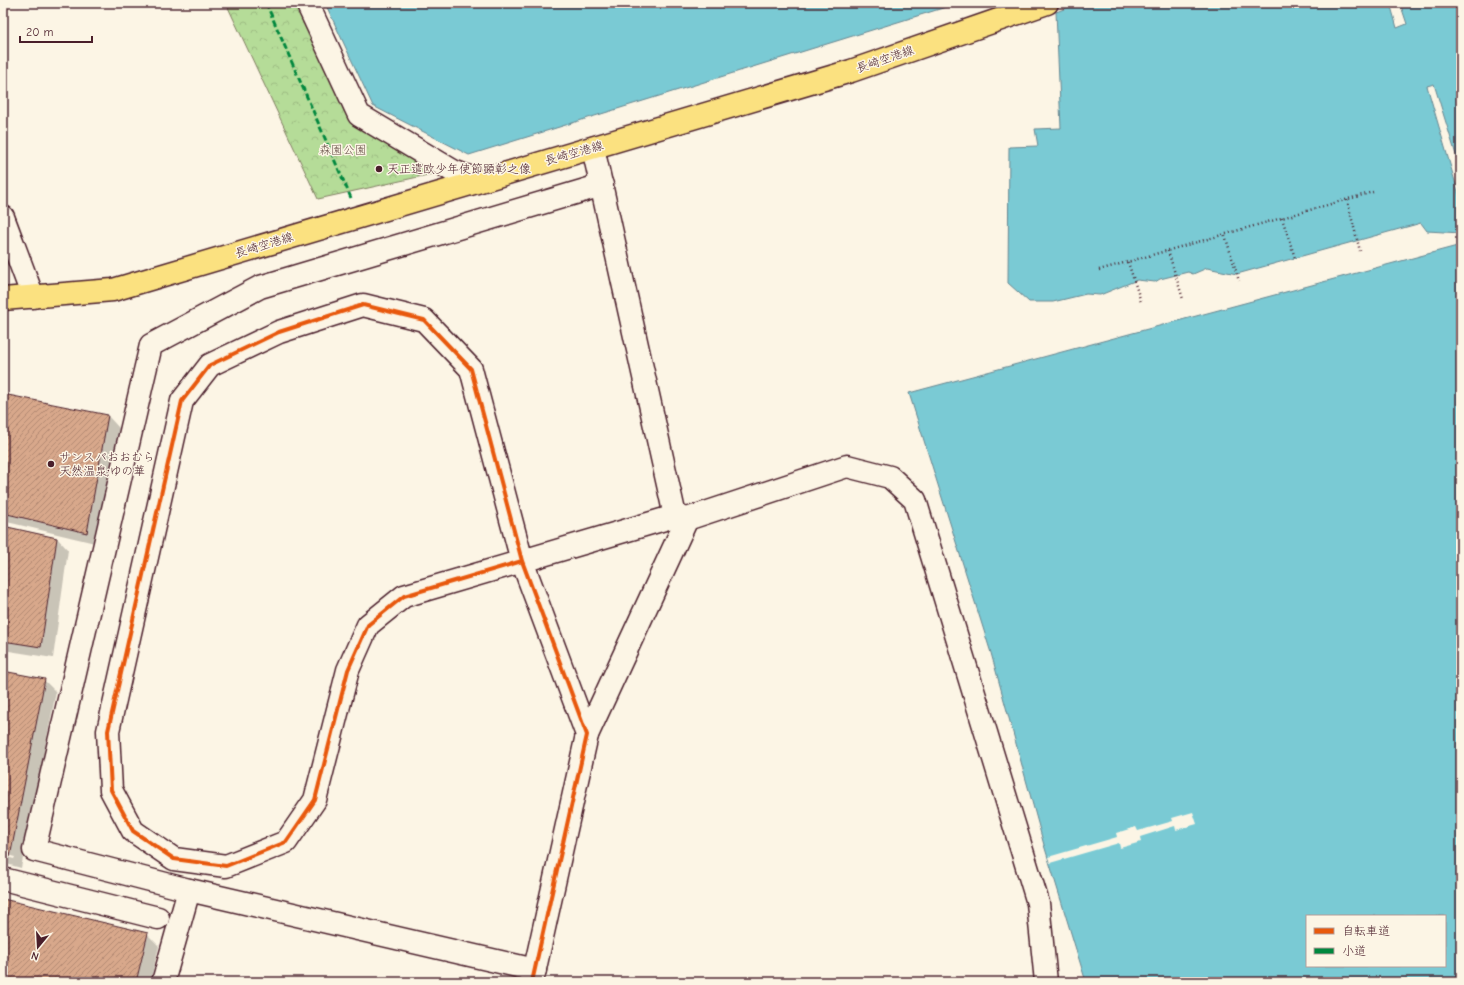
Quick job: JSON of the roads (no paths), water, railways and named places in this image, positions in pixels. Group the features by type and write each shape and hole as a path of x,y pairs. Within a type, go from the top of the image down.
{"main road":[{"name":"長崎空港線","path":"3,299 113,290 851,71 1047,3"}],"street":[{"path":"307,3 359,115 453,171 479,181"},
{"path":"593,148 602,185 681,518 587,735 533,976 34,850 151,345 260,287 602,185"},
{"path":"3,217 33,297"},
{"path":"587,735 522,561 470,369 424,320 363,305 279,332 210,366 182,401 108,731 111,790 133,831 174,859 226,866 286,842 315,800 348,670 368,625 404,596 522,561 681,518 847,466 890,478 915,500 1038,903 1046,982"},
{"path":"3,880 158,918"},
{"path":"163,982 189,890"}],"water":[{"path":"325,3 959,3 469,155 373,106"},
{"path":"1080,3 1390,3 1397,28 1407,24 1400,3 1461,3 1461,171 1434,84 1427,86 1461,202 1461,233 1427,231 1421,223 1237,274 1207,268 1193,274 1188,272 1160,279 1155,282 1137,280 1100,295 1086,294 1053,302 1029,302 1008,283 1009,147 1038,146 1035,129 1061,128 1056,12"},
{"path":"1461,245 1461,982 1086,982 1044,845 991,653 909,393"}],"place":[{"name":"天正遣欧少年使節顕彰之像","path":"379,169"},
{"name":"サンスパおおむら 天然温泉;ゆの華","path":"51,464"}],"park label":[{"name":"森園公園","path":"343,150"}]}
